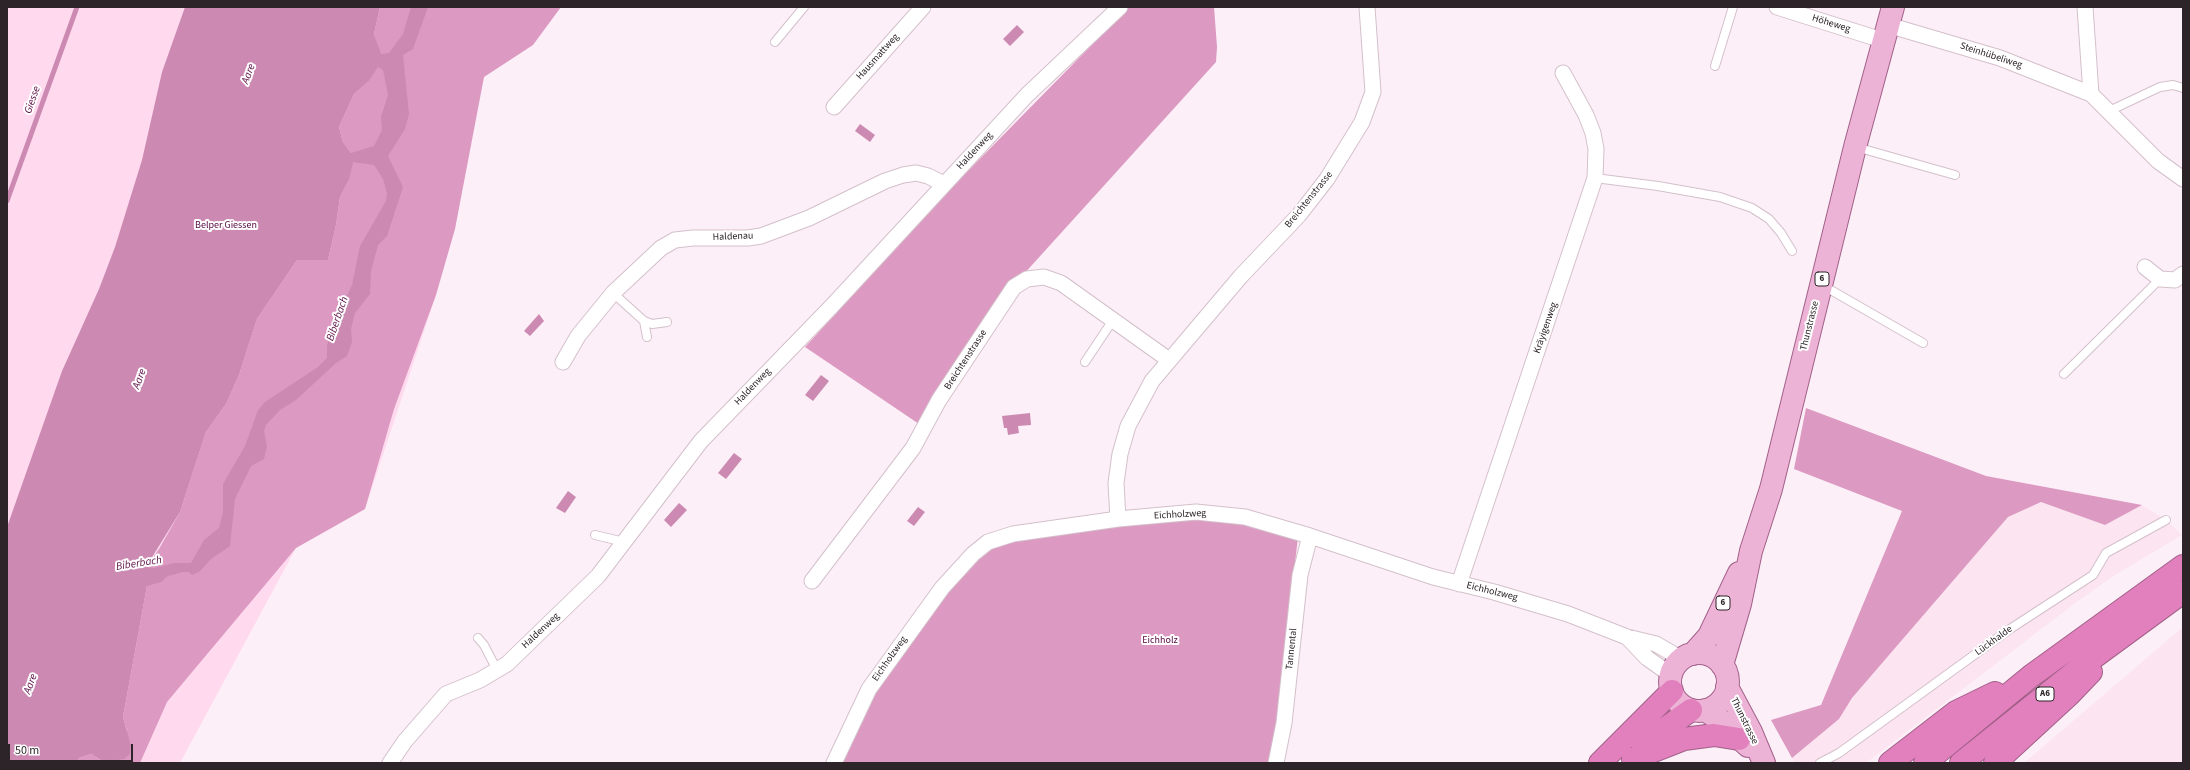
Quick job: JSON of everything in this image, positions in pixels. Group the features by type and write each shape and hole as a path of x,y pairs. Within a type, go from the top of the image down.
{"highway":[{"name":"A6","path":"1925,763 2031,676 2183,566"},
{"name":"A6","path":"1961,763 2043,696 2132,628 2183,592"},
{"path":"1995,763 2069,696 2132,628"},
{"path":"1600,763 1679,670"},
{"path":"1890,763 1956,712 2031,676"},
{"path":"1631,761 1658,734 1698,710"},
{"path":"1631,761 1684,739 1714,735 1739,739"}],"main road":[{"name":"Thunstrasse","path":"1722,665 1740,604 1751,551 1770,489 1855,147 1889,24"},
{"name":"Thunstrasse","path":"1679,670 1709,636 1725,600 1751,551"},
{"path":"1704,654 1714,658 1722,665 1728,679 1727,687 1719,702 1698,710 1676,699 1679,670 1704,654"},
{"name":"Thunstrasse","path":"1727,687 1751,732 1762,759"},
{"name":"Thunstrasse","path":"1698,710 1720,720 1762,759"}],"street":[{"name":"Hausmattweg","path":"834,107 923,7"},
{"name":"Haldenweg","path":"390,763 405,741 446,694 480,680 507,664 598,576 701,441 831,307 1027,96 1120,7"},
{"name":"Breichtenstrasse","path":"1118,519 1117,468 1128,426 1152,381 1241,276 1299,214 1327,179 1356,134 1370,105 1373,92 1367,7"},
{"name":"Höheweg","path":"1778,7 1889,24"},
{"path":"2085,7 2091,94"},
{"name":"Steinhübeliweg","path":"1889,24 2000,58 2091,94 2158,161 2183,179"},
{"name":"Kräyigenweg","path":"1459,584 1595,178 1596,150 1593,133 1586,115 1563,73"},
{"name":"Haldenau","path":"563,362 578,336 613,293 661,248 675,240 693,238 748,238 761,236 809,218 885,181 902,175 916,173 928,176 944,184"},
{"path":"2145,267 2160,279 2175,280 2183,274"},
{"name":"Breichtenstrasse","path":"812,581 913,448 939,400 1014,287 1027,279 1044,277 1060,283 1169,360"},
{"name":"Eichholzweg","path":"834,763 869,689 942,588 977,550 988,542 1013,534 1118,519 1196,512 1245,517 1310,536 1390,564 1568,614 1627,638 1656,644 1679,670"},
{"name":"Tannental","path":"1276,763 1284,723 1300,575 1310,536"}],"lane":[{"path":"775,42 804,7"},
{"path":"1715,66 1733,7"},
{"path":"2109,111 2160,86 2173,85 2183,88"},
{"path":"1855,147 1955,175"},
{"path":"1595,178 1658,186 1720,197 1752,208 1769,219 1781,233 1792,252"},
{"path":"2064,374 2160,279"},
{"path":"1820,284 1923,343"},
{"path":"613,293 644,321 652,324 667,322"},
{"path":"1085,362 1113,320"},
{"path":"644,321 647,337"},
{"name":"Lückhalde","path":"1820,763 1839,753 2010,629 2093,576 2106,553 2166,520"},
{"path":"596,535 624,542"},
{"path":"478,638 484,645 496,670"}],"shaded area":[{"path":"2041,502 2105,525 2142,505 2166,520 2182,535 2115,575 2078,601 1866,763 1794,763 1792,758 1839,719 1852,698 2008,517"},
{"path":"2183,628 2183,763 2024,763 2177,632"}],"green space":[{"name":"Belper Giessen","path":"7,7 559,7 484,77 436,295 365,509 296,548 180,763 7,763"},
{"path":"380,7 561,7 533,45 484,77 455,229 436,295 394,409 365,509 296,548 167,702 140,763 76,763 79,758 91,754 104,762 110,761 127,731 123,717 147,586 146,567 159,549 180,512 206,432 226,404 239,375 257,319 297,260 328,260 336,225 340,197 349,180 351,153 343,142 339,127 354,94 368,82 378,47 374,34"},
{"path":"1129,7 1214,7 1217,47 1216,62 1013,286 922,426 805,347 964,175"},
{"path":"1806,408 1986,476 2142,505 2105,525 2041,502 2008,517 1852,698 1839,719 1792,758 1771,720 1821,705 1902,511 1794,469"},
{"name":"Eichholz","path":"1226,516 1298,537 1277,720 1268,763 832,763 891,659 982,549 1012,537 1114,523"}],"water":[{"path":"185,7 380,7 374,34 381,54 389,53 403,34 411,7 428,7 413,49 403,55 409,114 405,129 388,156 403,187 387,236 378,245 371,271 370,294 355,313 351,329 352,342 347,356 336,363 296,400 280,410 266,425 264,431 267,446 264,459 251,466 235,499 230,546 211,559 199,572 192,575 189,572 183,572 168,576 161,582 147,586 123,717 131,746 130,754 124,759 104,762 91,754 79,758 76,763 7,763 7,527 62,371 99,289 115,247 142,160 162,72","holes":["378,67 383,70 388,95 381,117 382,130 374,146 351,153 343,142 339,127 354,94 368,82","353,162 374,165 383,179 387,193 386,201 360,246 352,285 333,326 327,345 327,358 318,367 265,402 258,410 245,446 223,484 223,512 219,528 204,540 191,563 174,563 154,568 146,567 180,512 206,432 226,404 239,375 257,319 297,260 328,260 336,225 340,197 349,180"]},
{"path":"1017,25 1024,32 1010,46 1003,39"},
{"path":"860,124 875,135 870,142 855,131"},
{"path":"539,314 544,321 530,336 524,331"},
{"path":"821,375 829,381 813,401 805,395"},
{"path":"1030,413 1031,425 1018,426 1019,433 1008,435 1007,428 1004,428 1002,416"},
{"path":"734,453 742,459 726,479 718,473"},
{"path":"568,491 576,497 565,513 556,508"},
{"path":"679,503 687,510 671,527 664,520"},
{"path":"918,507 925,512 914,526 907,521"}],"waterway":[{"name":"Giesse","path":"7,201 77,7"}],"water label":[{"name":"Aare","path":"249,74"},
{"name":"Biberbach","path":"338,319"},
{"name":"Aare","path":"140,379"},
{"name":"Biberbach","path":"139,564"},
{"name":"Aare","path":"31,684"}]}
